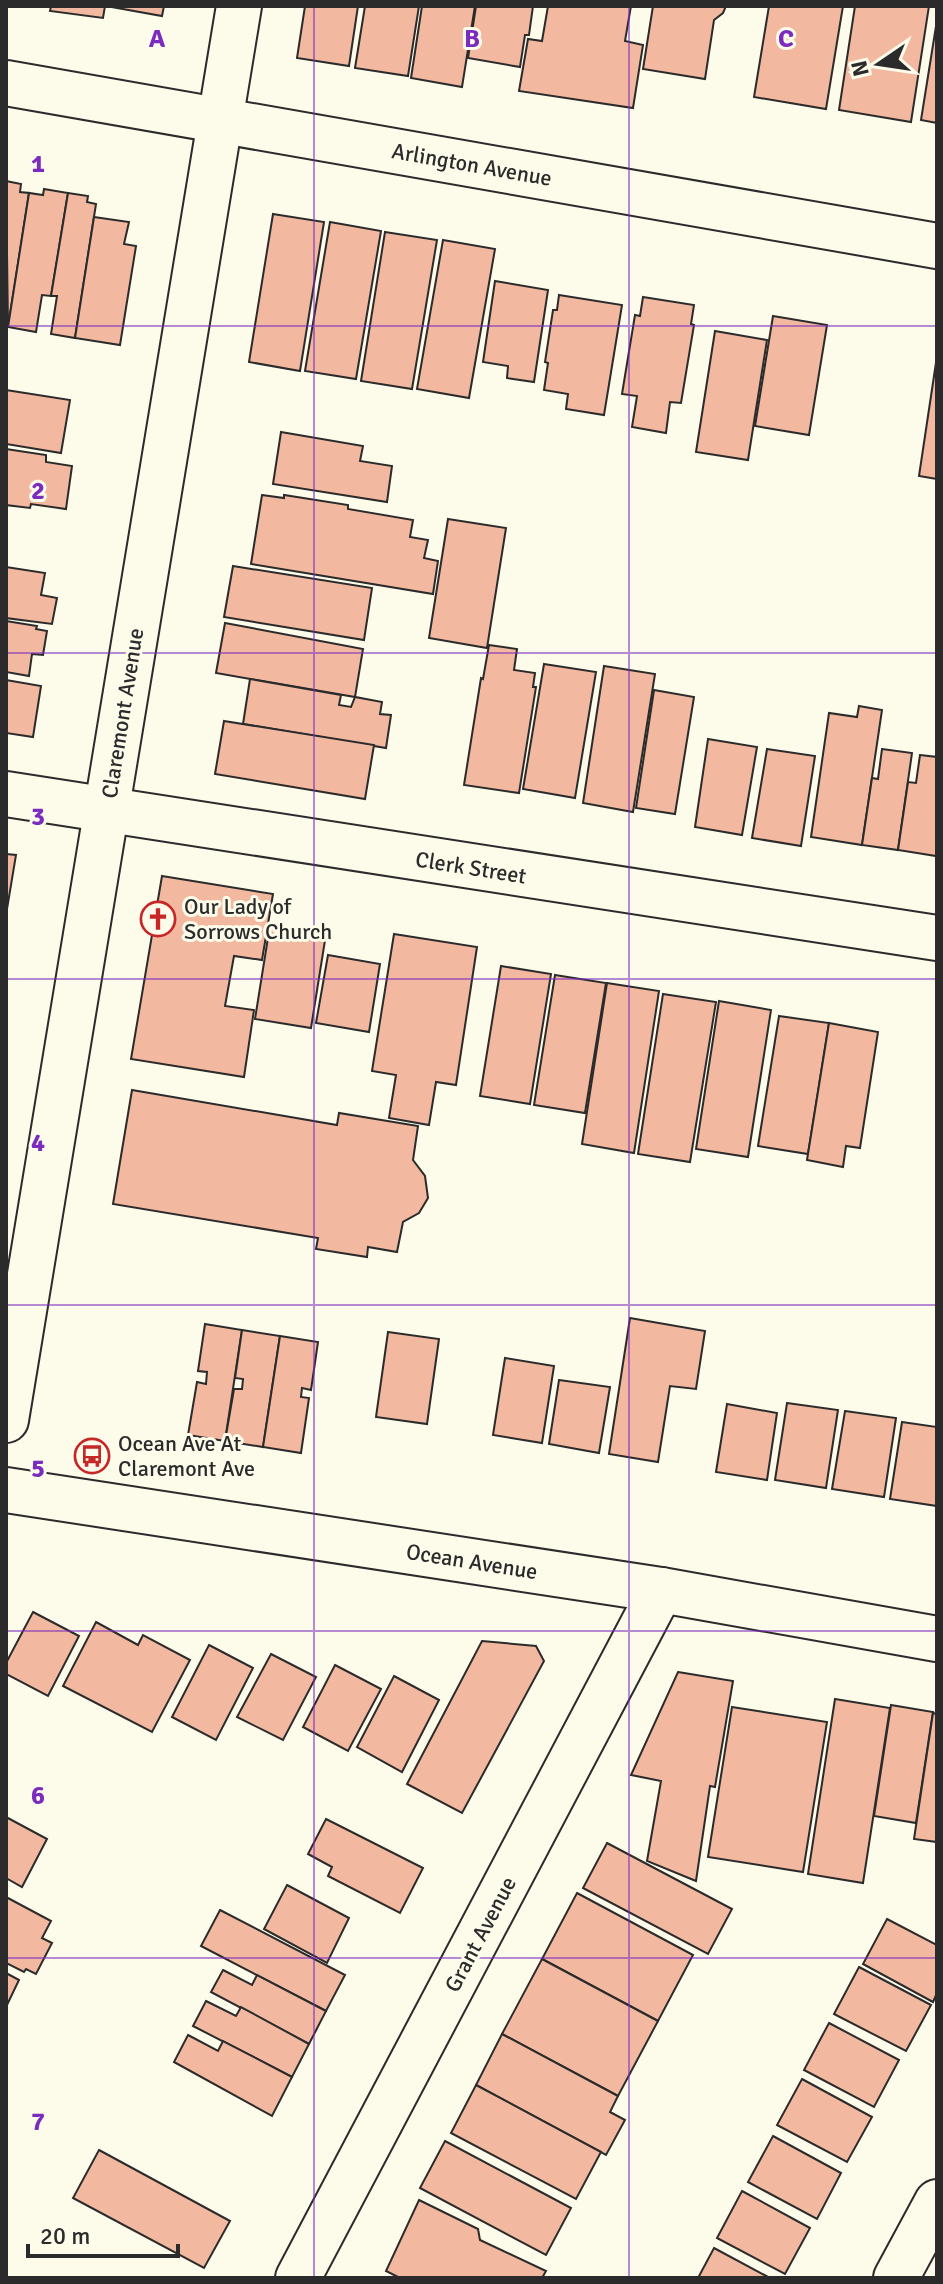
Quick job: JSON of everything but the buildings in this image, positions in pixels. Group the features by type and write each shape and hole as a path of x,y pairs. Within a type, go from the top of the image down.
{"street":[{"name":"Claremont Avenue","path":"6,1420 239,6"},
{"name":"Arlington Avenue","path":"6,83 937,246"},
{"name":"Clerk Street","path":"6,794 937,938"},
{"name":"Ocean Avenue","path":"6,1490 661,1590 937,1639"},
{"name":"Grant Avenue","path":"298,2278 661,1590"},
{"path":"896,2278 937,2202"}],"place":[{"name":"Our Lady of Sorrows Church","path":"158,919"},
{"name":"Ocean Ave At Claremont Ave","path":"92,1456"}]}
